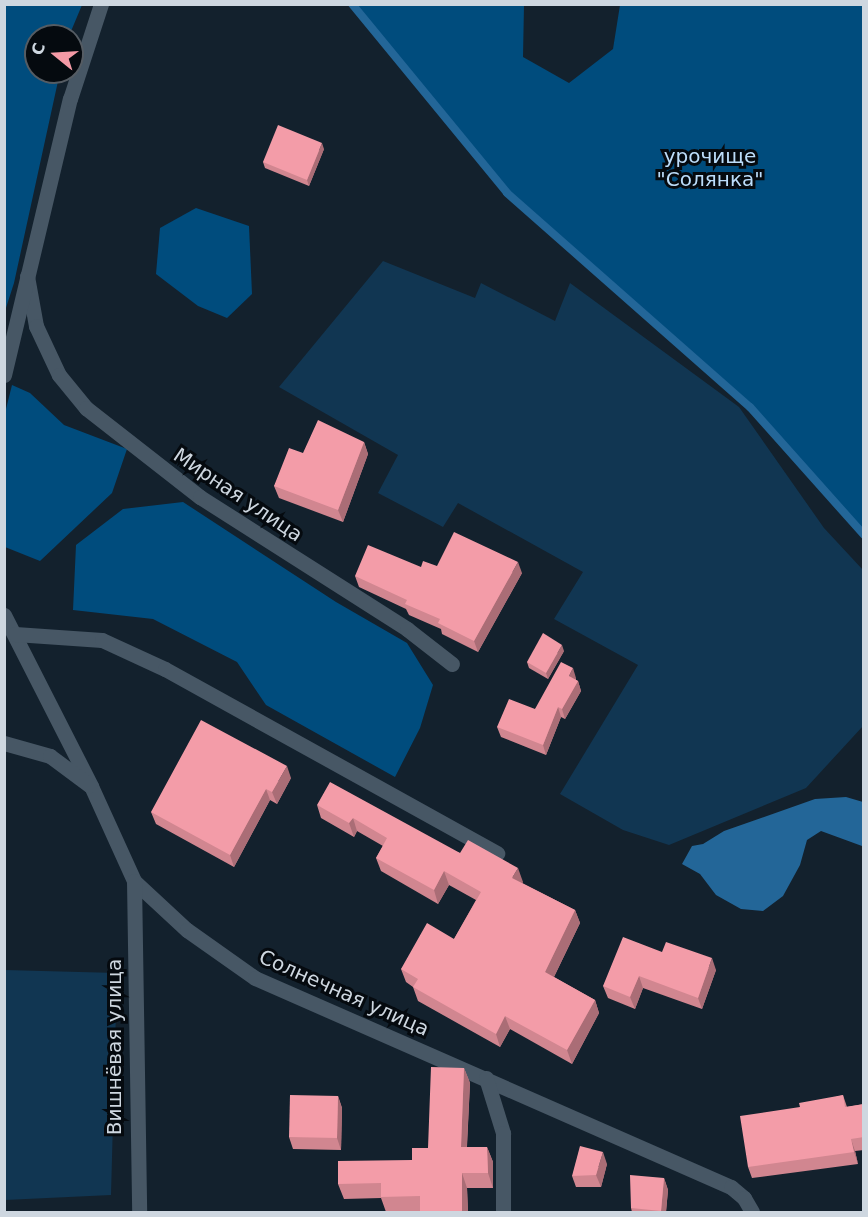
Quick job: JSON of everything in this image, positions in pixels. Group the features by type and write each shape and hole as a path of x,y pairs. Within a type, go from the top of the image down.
{"street":[{"path":"4,375 17,334 27,276 70,99 101,4"},
{"name":"Мирная улица","path":"27,276 36,326 59,375 86,408 145,458 200,497 407,629 452,664"},
{"name":"Солнечная улица","path":"4,615 92,786 134,881 187,930 255,978 731,1187 744,1198 752,1212"},
{"path":"15,634 102,640 165,669 497,853"},
{"path":"4,743 50,756 92,786"},
{"name":"Вишнёвая улица","path":"134,881 139,1212"},
{"path":"486,1078 503,1133 503,1212"}],"shaded area":[{"path":"383,261 475,298 481,283 555,321 570,283 739,407 824,528 863,570 863,726 806,788 669,845 623,830 560,794 638,665 554,619 583,572 458,503 443,527 378,493 398,455 279,387"},
{"path":"846,797 863,802 862,846 821,831 807,840 800,865 783,896 763,911 741,909 716,895 700,874 682,864 692,846 703,844 724,831 815,799"},
{"path":"5,970 117,973 111,1195 5,1200"}],"green space":[{"path":"5,4 82,5 74,24 24,24 24,84 57,84 14,283 5,311"},
{"name":"урочище \"Солянка\"","path":"352,5 524,5 523,57 569,83 613,49 620,5 863,5 863,535 750,407 507,193"},
{"path":"196,208 249,226 252,294 227,318 198,306 156,274 160,228"},
{"path":"12,385 30,393 64,425 127,449 112,493 40,561 5,547 5,413"},
{"path":"183,502 336,602 407,643 433,685 420,728 395,777 266,705 237,662 153,619 73,610 76,545 123,509"}],"building":[{"path":"278,125 322,143 307,180 263,162"},
{"path":"318,420 364,442 338,510 274,486 289,448 303,453"},
{"path":"454,532 518,562 474,641 438,623 440,619 405,604 407,600 355,576 368,545 421,567 423,561 437,566"},
{"path":"543,633 562,645 546,673 527,662"},
{"path":"561,662 573,668 569,676 578,681 562,709 558,707 543,745 497,727 509,699 535,709"},
{"path":"201,720 287,766 272,792 266,789 230,855 151,812"},
{"path":"330,782 460,853 468,840 518,868 512,878 575,910 545,972 595,1000 567,1050 505,1016 496,1034 413,987 418,979 401,969 427,923 454,939 481,892 444,871 434,890 376,858 387,838 353,818 349,823 317,805"},
{"path":"623,937 662,952 666,942 712,958 698,998 639,976 630,997 603,986"},
{"path":"431,1067 464,1068 461,1147 487,1147 488,1173 462,1173 462,1212 420,1212 420,1196 381,1197 381,1183 338,1184 338,1161 412,1160 412,1148 428,1148"},
{"path":"290,1095 338,1096 337,1138 289,1137"},
{"path":"843,1095 845,1107 864,1104 864,1137 851,1139 854,1152 748,1167 740,1116 800,1107 799,1103"},
{"path":"580,1146 603,1152 596,1175 572,1176"},
{"path":"630,1175 664,1178 661,1211 631,1208"}],"waterway":[{"path":"352,4 507,193 750,407 864,535"}]}
